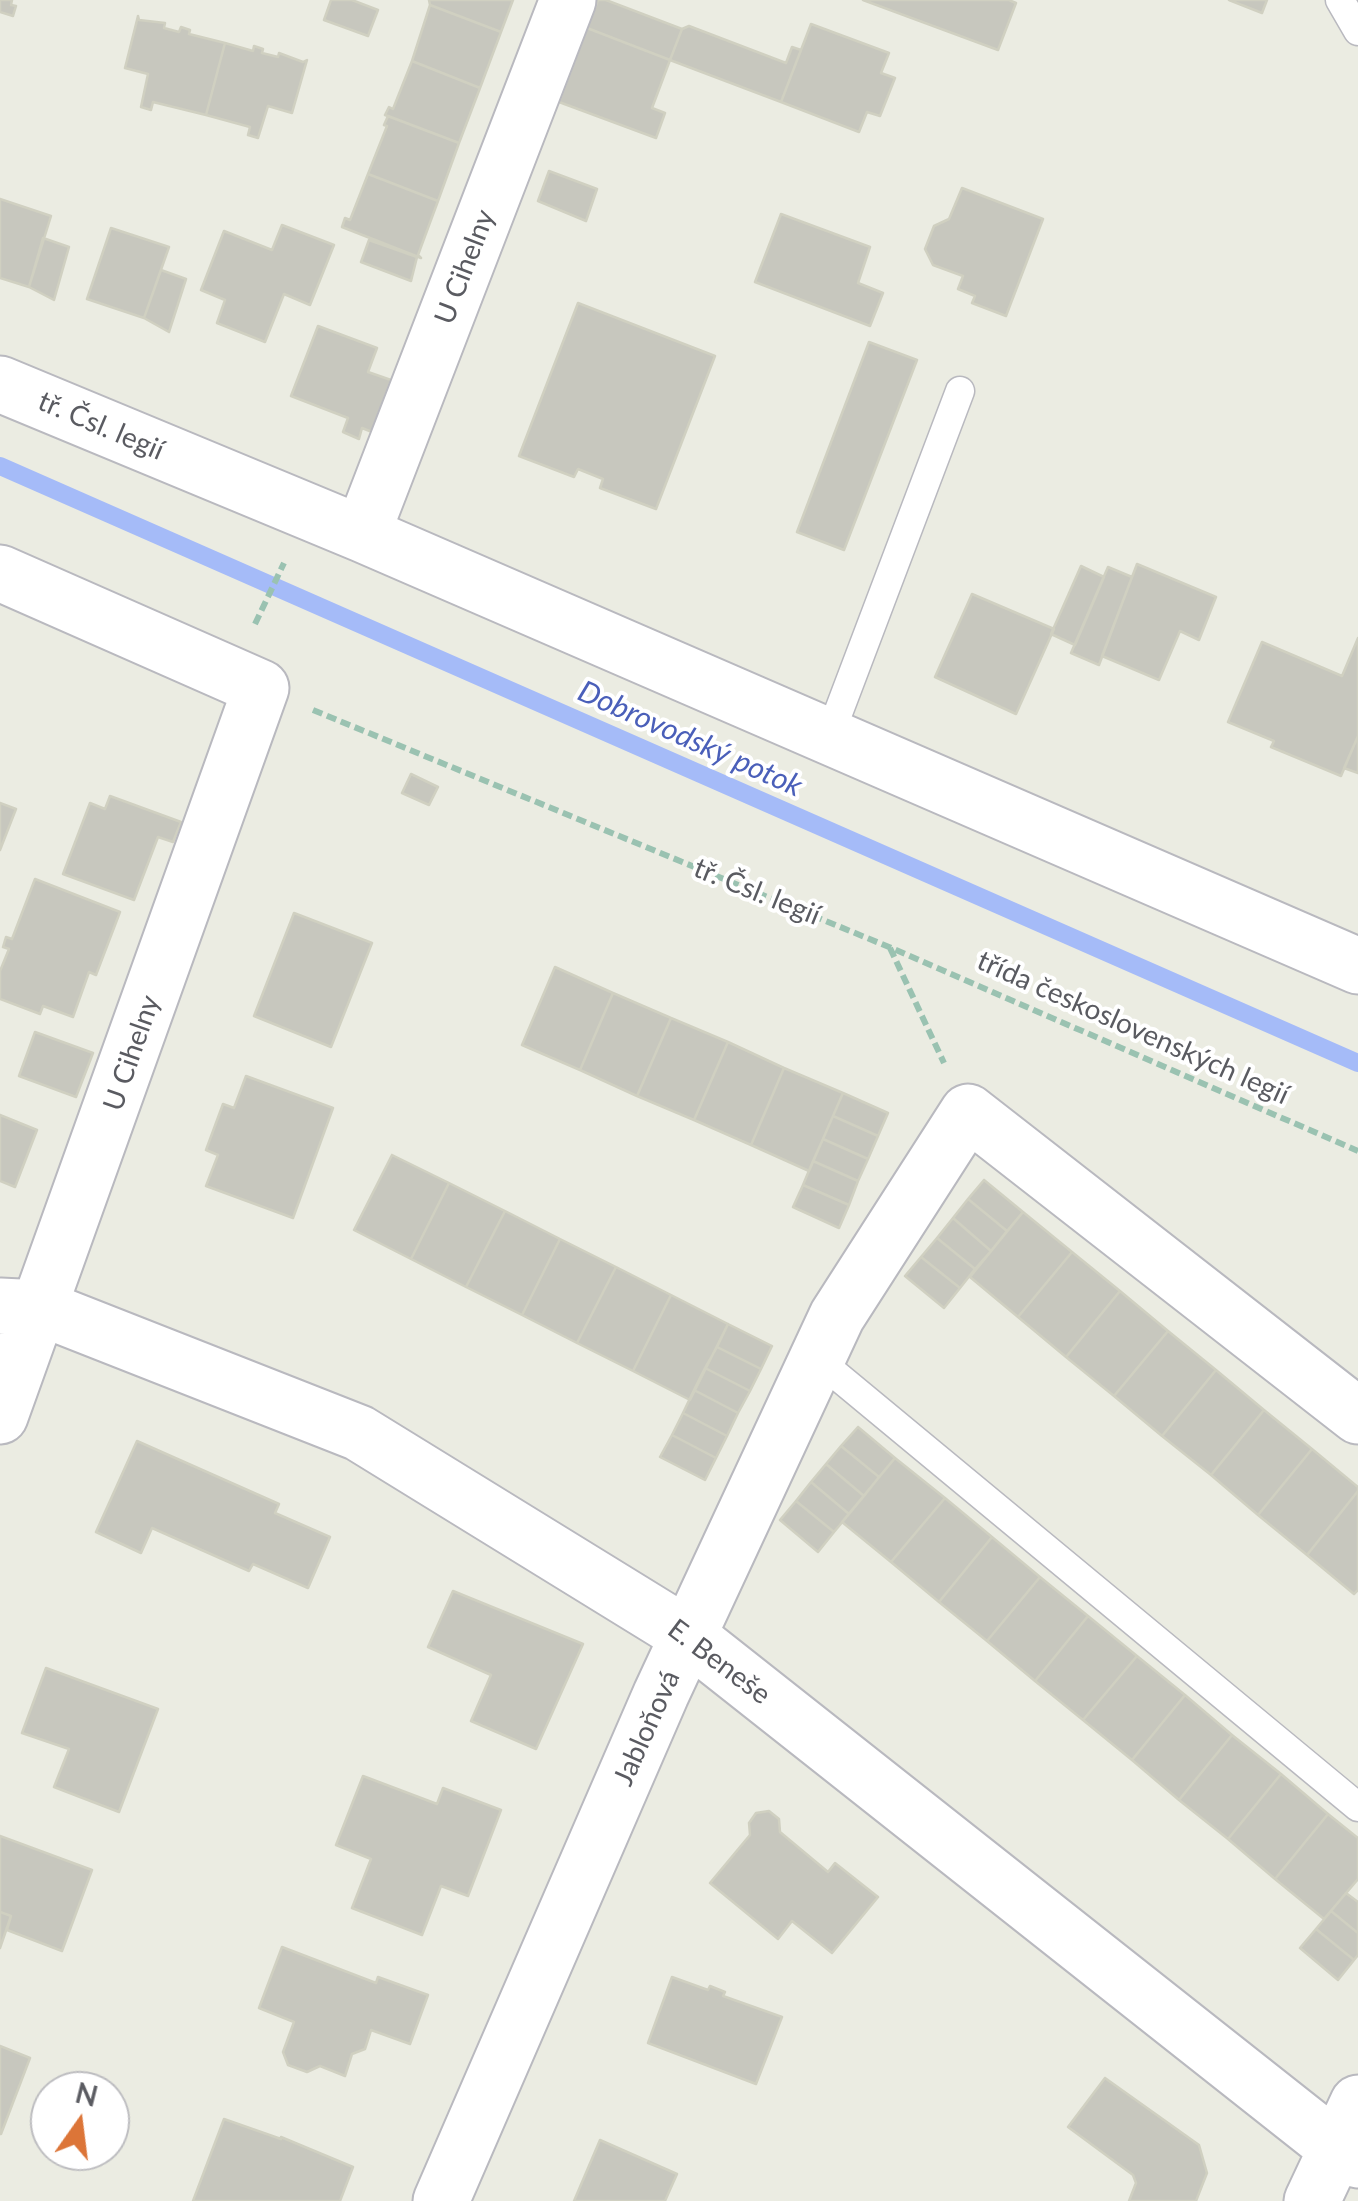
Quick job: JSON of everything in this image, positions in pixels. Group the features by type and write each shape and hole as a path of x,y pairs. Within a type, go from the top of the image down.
{"street":[{"name":"U Cihelny","path":"362,534 568,0"},
{"name":"tř. Čsl. legií","path":"0,384 362,534 1358,966"},
{"path":"0,574 261,688"},
{"name":"U Cihelny","path":"0,1416 20,1307 261,688"},
{"path":"968,1112 1358,1416"},
{"name":"Jabloňová","path":"442,2201 688,1635 837,1316 968,1112"},
{"name":"E. Beneše","path":"20,1307 359,1434 688,1635 1350,2137"},
{"path":"1312,2201 1350,2137"}],"lane":[{"path":"1340,0 1358,31"},
{"path":"830,737 960,391"},
{"path":"817,1359 1358,1806"}],"path":[{"path":"254,626 283,564"},
{"name":"tř. Čsl. legií","path":"261,688 889,946"},
{"path":"889,946 968,1112"},
{"name":"třída československých legií","path":"889,946 1358,1151"}],"building":[{"path":"0,0 12,0 11,5 16,6 13,16 0,12"},
{"path":"331,0 352,0 378,10 368,36 324,20"},
{"path":"429,0 513,0 501,32 430,5"},
{"path":"598,0 682,29 670,60 587,28"},
{"path":"863,0 1009,0 1016,3 998,50"},
{"path":"1229,0 1267,0 1262,13"},
{"path":"430,5 501,32 480,88 412,61"},
{"path":"138,16 139,20 165,23 164,28 179,32 181,27 190,30 189,34 225,43 206,115 153,102 151,110 141,107 148,74 125,68"},
{"path":"811,24 889,53 881,73 895,78 880,116 867,112 859,132 781,102"},
{"path":"689,26 786,63 792,47 801,50 781,102 670,60 682,29"},
{"path":"587,28 670,60 652,108 665,113 656,138 559,102"},
{"path":"225,43 307,60 292,113 268,106 258,138 248,135 250,127 206,115"},
{"path":"412,61 480,88 459,143 385,115 389,107 393,109"},
{"path":"388,116 459,143 438,201 368,174"},
{"path":"549,171 597,189 586,221 538,201"},
{"path":"368,174 438,201 418,255 421,258 342,227 345,218 350,220"},
{"path":"962,188 1043,219 1006,316 972,303 975,296 958,289 963,276 933,265 925,249 934,226 949,219"},
{"path":"0,199 51,216 29,287 0,278"},
{"path":"781,214 870,247 858,283 883,293 870,326 755,282"},
{"path":"282,225 334,245 310,305 284,294 265,342 217,323 225,300 201,290 224,231 272,250"},
{"path":"111,228 169,247 144,318 87,299"},
{"path":"43,238 69,247 54,300 29,287"},
{"path":"369,240 417,257 411,281 361,262"},
{"path":"161,270 186,279 169,332 144,318"},
{"path":"578,303 715,356 656,509 600,488 603,479 578,469 574,477 519,456"},
{"path":"318,326 377,348 368,372 391,380 372,432 362,428 359,439 343,432 348,418 291,396"},
{"path":"869,342 917,360 844,550 797,532"},
{"path":"1137,564 1216,597 1199,640 1180,631 1159,680 1102,656"},
{"path":"1081,566 1104,577 1075,645 1051,634"},
{"path":"1108,567 1132,577 1099,665 1071,653"},
{"path":"972,594 1054,629 1016,714 935,677"},
{"path":"1358,638 1358,736 1341,776 1271,747 1274,741 1228,722 1262,642 1342,676"},
{"path":"1358,736 1358,773 1344,768"},
{"path":"411,774 438,787 429,805 402,793"},
{"path":"110,796 181,822 173,842 158,837 134,900 63,874 90,803 105,809"},
{"path":"0,803 16,809 0,850"},
{"path":"35,879 120,912 96,975 89,972 73,1017 43,1006 40,1014 0,999 0,971 9,949 3,947 6,937 12,939"},
{"path":"294,913 372,943 331,1047 254,1016"},
{"path":"555,967 613,993 580,1070 522,1045"},
{"path":"613,993 671,1018 637,1096 580,1070"},
{"path":"671,1018 728,1042 694,1120 637,1096"},
{"path":"35,1032 93,1053 76,1097 19,1076"},
{"path":"728,1042 784,1068 751,1145 694,1120"},
{"path":"784,1068 843,1093 809,1171 751,1145"},
{"path":"246,1076 333,1108 293,1218 206,1186 218,1155 206,1150 223,1104 234,1108"},
{"path":"843,1093 888,1113 878,1136 833,1116"},
{"path":"0,1115 37,1130 15,1187 0,1181"},
{"path":"833,1116 878,1136 868,1159 823,1139"},
{"path":"823,1139 868,1159 858,1181 813,1161"},
{"path":"392,1155 449,1183 411,1259 354,1230"},
{"path":"813,1161 858,1181 849,1205 803,1185"},
{"path":"984,1180 1023,1212 1007,1231 968,1199"},
{"path":"449,1183 505,1211 466,1287 411,1259"},
{"path":"803,1185 849,1205 839,1228 793,1207"},
{"path":"968,1199 1007,1231 991,1251 953,1218"},
{"path":"505,1211 560,1239 522,1315 466,1287"},
{"path":"1023,1212 1072,1252 1018,1317 970,1277"},
{"path":"953,1218 991,1251 975,1269 937,1238"},
{"path":"937,1238 975,1269 960,1288 921,1257"},
{"path":"560,1239 616,1267 577,1343 522,1315"},
{"path":"1072,1252 1120,1291 1066,1357 1018,1317"},
{"path":"921,1257 960,1288 944,1308 905,1276"},
{"path":"616,1267 671,1295 633,1371 577,1343"},
{"path":"1120,1291 1168,1331 1114,1396 1066,1357"},
{"path":"671,1295 728,1324 690,1400 633,1371"},
{"path":"728,1324 772,1346 761,1369 717,1347"},
{"path":"1168,1331 1216,1370 1162,1436 1114,1396"},
{"path":"717,1347 761,1369 750,1391 705,1368"},
{"path":"705,1368 750,1391 738,1413 694,1390"},
{"path":"1216,1370 1264,1410 1211,1475 1162,1436"},
{"path":"694,1390 738,1413 727,1436 683,1413"},
{"path":"1264,1410 1312,1449 1258,1515 1211,1475"},
{"path":"683,1413 727,1436 716,1458 672,1435"},
{"path":"858,1427 895,1458 879,1477 841,1446"},
{"path":"672,1435 716,1458 705,1480 660,1457"},
{"path":"137,1441 279,1504 275,1513 330,1537 308,1588 253,1564 249,1571 152,1528 141,1553 96,1532"},
{"path":"841,1446 879,1477 864,1496 826,1464"},
{"path":"1312,1449 1358,1491 1307,1555 1258,1515"},
{"path":"895,1458 945,1498 891,1562 842,1522"},
{"path":"826,1464 864,1496 849,1514 811,1482"},
{"path":"811,1482 849,1514 834,1532 796,1501"},
{"path":"1358,1491 1358,1590 1354,1594 1307,1555"},
{"path":"945,1498 992,1537 939,1602 891,1562"},
{"path":"796,1501 834,1532 818,1552 780,1520"},
{"path":"992,1537 1040,1577 987,1641 939,1602"},
{"path":"1040,1577 1088,1616 1035,1681 987,1641"},
{"path":"453,1591 583,1644 536,1749 471,1721 491,1675 428,1647"},
{"path":"1088,1616 1137,1656 1083,1720 1035,1681"},
{"path":"1137,1656 1185,1695 1132,1760 1083,1720"},
{"path":"46,1668 158,1709 119,1812 54,1787 69,1749 22,1733"},
{"path":"1185,1695 1232,1735 1179,1800 1132,1760"},
{"path":"1232,1735 1281,1774 1228,1839 1179,1800"},
{"path":"1281,1774 1328,1814 1275,1879 1228,1839"},
{"path":"363,1776 437,1804 443,1788 501,1810 468,1896 441,1886 422,1935 352,1908 371,1859 336,1845"},
{"path":"769,1811 779,1819 780,1832 828,1872 835,1863 878,1897 832,1953 792,1921 778,1939 710,1883 750,1835 749,1823 756,1813"},
{"path":"1328,1814 1358,1838 1358,1879 1324,1919 1275,1879"},
{"path":"0,1836 92,1870 62,1951 7,1930 11,1916 0,1912"},
{"path":"1346,1893 1358,1902 1358,1933 1331,1911"},
{"path":"1331,1911 1358,1933 1358,1955 1354,1960 1316,1929"},
{"path":"0,1912 11,1916 0,1948"},
{"path":"1316,1929 1354,1960 1338,1980 1300,1948"},
{"path":"282,1947 376,1983 378,1977 428,1995 410,2044 371,2030 365,2049 352,2054 345,2076 320,2066 307,2072 288,2065 283,2052 294,2022 259,2008"},
{"path":"672,1977 708,1990 710,1986 725,1992 723,1996 782,2017 756,2084 648,2043"},
{"path":"0,2046 30,2058 1,2134 0,2134"},
{"path":"1105,2078 1199,2145 1207,2173 1196,2201 1129,2201 1136,2183 1133,2175 1068,2127"},
{"path":"224,2119 281,2137 353,2167 340,2201 193,2201"},
{"path":"600,2140 677,2174 665,2201 574,2201"}],"waterway":[{"name":"Dobrovodský potok","path":"0,466 1358,1063"}]}
